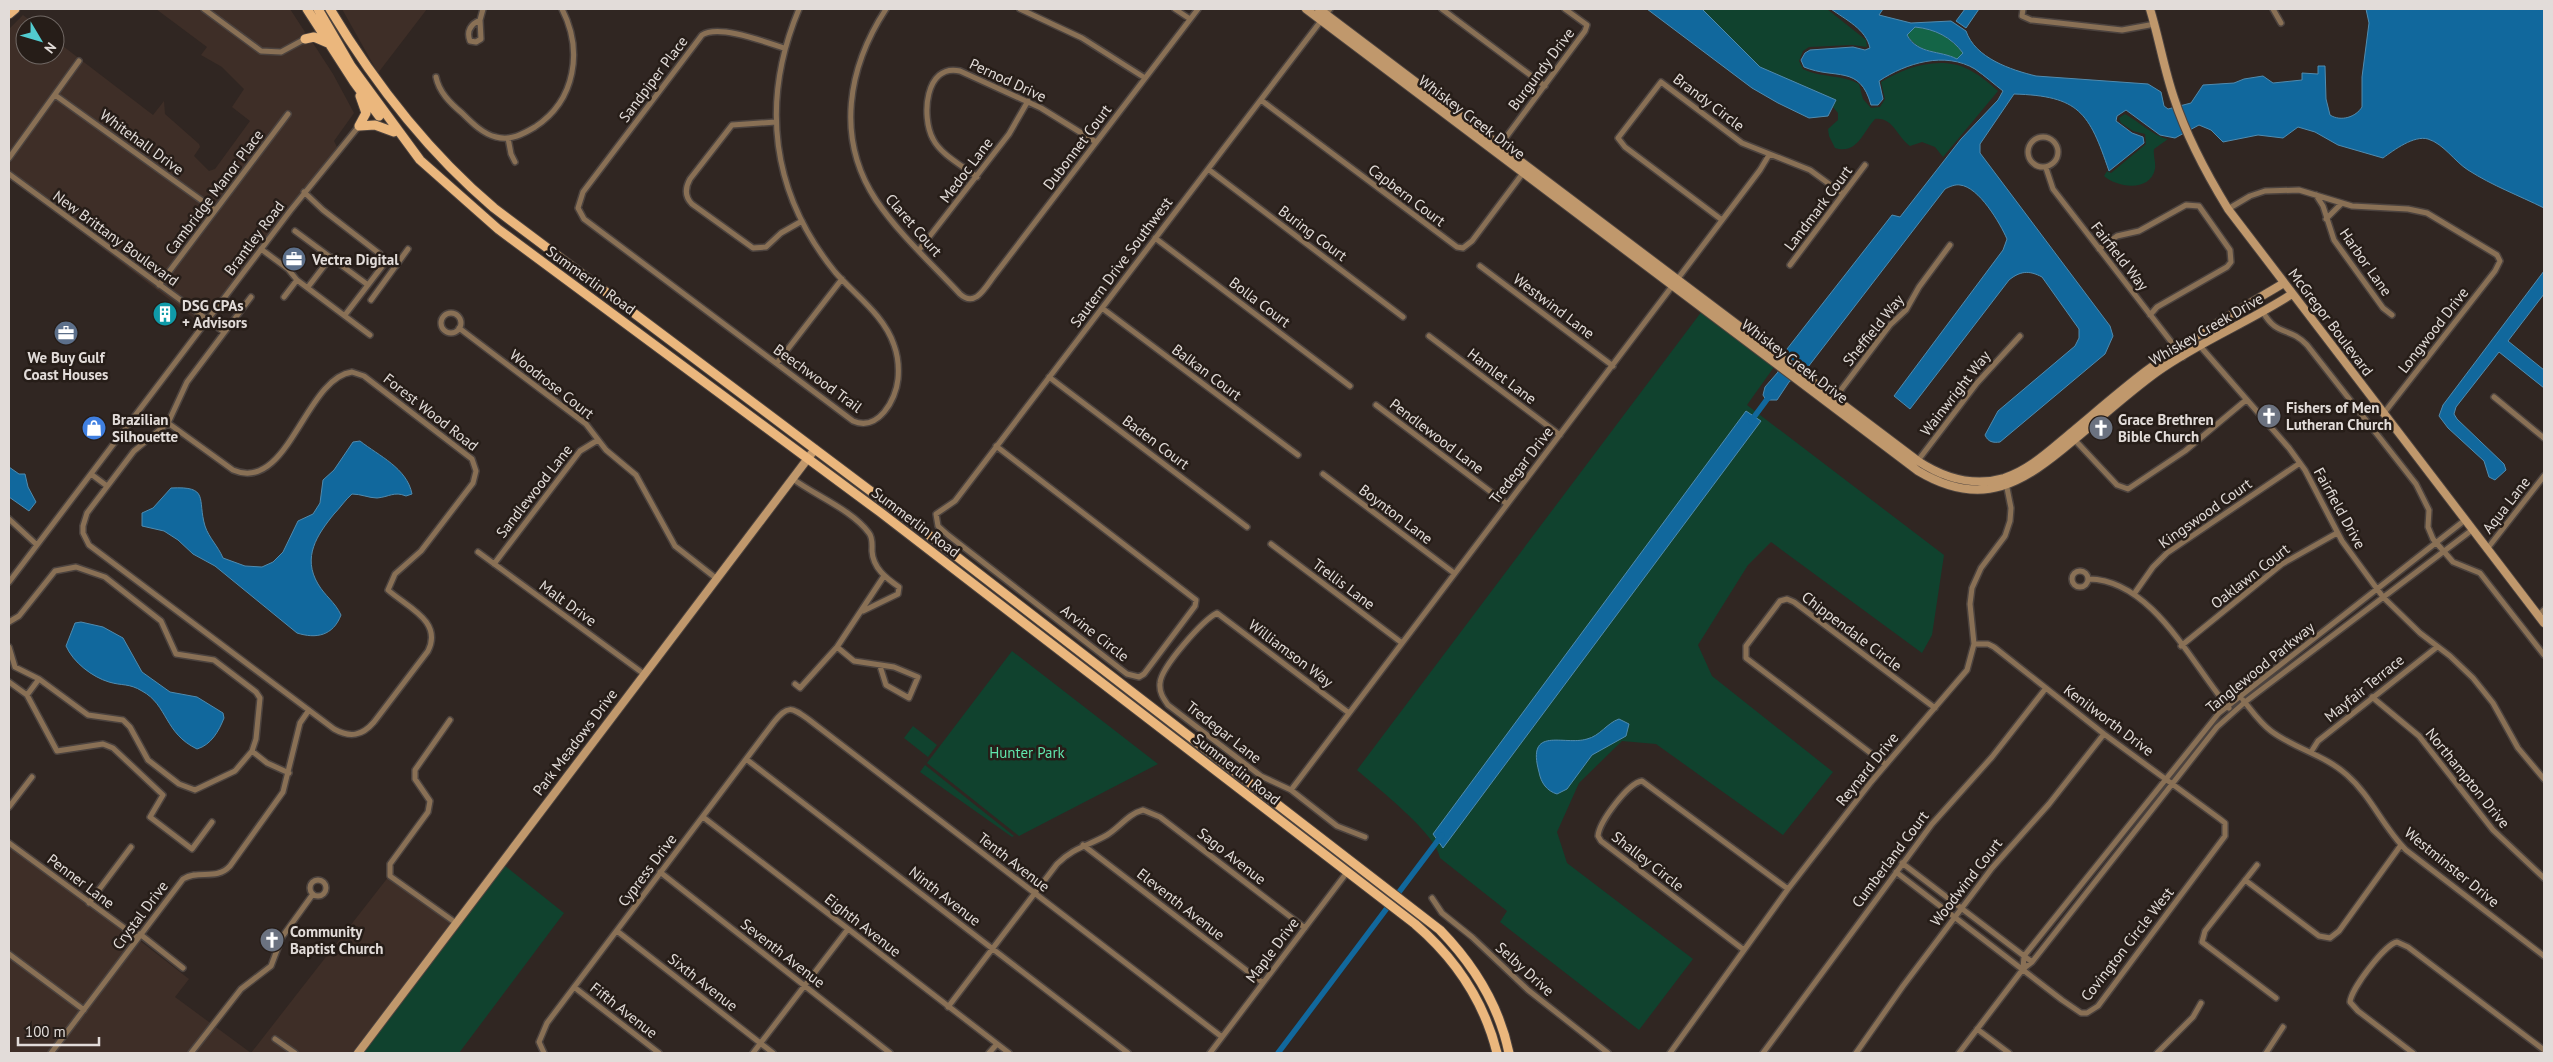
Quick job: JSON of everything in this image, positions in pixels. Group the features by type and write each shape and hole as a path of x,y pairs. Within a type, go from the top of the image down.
{"main road":[{"path":"9,14 15,9"},
{"name":"Summerlin Road","path":"318,9 351,66 420,160 498,229 809,458 1399,911 1438,944 1463,975 1482,1009 1498,1053"},
{"name":"Summerlin Road","path":"330,9 367,69 395,106 447,165 494,208 815,449 1440,930 1470,965 1493,1006 1509,1053"},
{"path":"336,9 395,106"},
{"path":"305,39 310,31 309,12"},
{"path":"309,12 354,82 394,132 420,160"},
{"path":"305,39 314,37 328,43"},
{"path":"354,82 366,111 359,126 375,125 394,132"}],"street":[{"path":"204,9 261,51 281,52 305,39"},
{"path":"480,20 483,9"},
{"path":"436,77 441,92 471,122 490,135 508,138 524,133 544,120 557,106 569,84 574,64 574,43 569,23 562,9"},
{"name":"Beechwood Trail","path":"578,208 584,219 853,421 866,424 872,423 881,415 892,398 898,380 894,346 882,322 822,256 802,221 786,181 778,145 776,122 777,85 784,48 798,9"},
{"name":"Claret Court","path":"886,9 869,37 855,77 851,104 853,138 860,164 872,192 890,218 965,298 973,299"},
{"path":"1020,9 1082,38 1145,78"},
{"path":"1176,9 1190,19"},
{"name":"Dubonnet Court","path":"973,299 984,290 1198,9"},
{"name":"Whiskey Creek Drive","path":"1306,9 1326,14"},
{"name":"Whiskey Creek Drive","path":"1319,9 1498,149 1915,464 1954,479 2005,481 2072,437 2142,383 2182,356 2292,294"},
{"path":"1442,9 1545,86"},
{"name":"Burgundy Drive","path":"1498,149 1581,38 1587,25 1565,9"},
{"path":"2023,9 2022,16 2032,20 2122,30 2155,24"},
{"name":"McGregor Boulevard","path":"2150,9 2174,100 2209,178 2228,209 2472,530 2541,613 2544,623"},
{"path":"2273,9 2281,23"},
{"name":"Sautern Drive Southwest","path":"936,514 955,501 1326,14"},
{"name":"Sandpiper Place","path":"578,208 583,192 702,34 707,31 719,30 784,48"},
{"path":"9,158 80,61"},
{"name":"Pernod Drive","path":"977,177 945,152 933,139 928,119 929,94 934,81 942,72 954,70 1028,101 1096,142"},
{"name":"Brandy Circle","path":"1722,220 1625,147 1618,138 1620,132 1629,124 1658,83 1664,82 1742,143 1810,170 1843,194"},
{"name":"Whitehall Drive","path":"55,95 215,210"},
{"name":"Capbern Court","path":"1261,100 1457,247 1463,248 1468,245 1523,173"},
{"name":"Medoc Lane","path":"918,250 1009,134 1028,101"},
{"name":"Cambridge Manor Place","path":"159,285 288,114"},
{"path":"776,122 740,123 729,127 690,179 686,187 687,195 692,204 753,248 766,247 781,233 802,221"},
{"name":"Brantley Road","path":"9,582 304,192 359,126"},
{"name":"Fairfield Way","path":"2043,137 2054,142 2059,153 2052,165 2046,168 2037,166 2029,156 2031,144 2043,137"},
{"path":"508,138 511,154 515,162"},
{"name":"Whiskey Creek Drive","path":"1498,149 1523,173 1675,283"},
{"name":"Tredegar Drive","path":"1291,790 1613,366 1769,155"},
{"name":"Landmark Court","path":"1790,265 1865,166"},
{"name":"Fairfield Way","path":"2046,168 2053,189 2182,356"},
{"name":"Buring Court","path":"1208,169 1403,317"},
{"name":"New Brittany Boulevard","path":"9,174 224,332"},
{"path":"2228,209 2250,196 2271,190 2290,188 2341,204"},
{"path":"304,192 396,266"},
{"name":"Harbor Lane","path":"2316,195 2334,240 2378,301 2392,315"},
{"path":"2099,249 2117,236 2139,232 2186,205 2193,204 2199,206 2230,250 2231,262 2227,267 2157,307 2150,314"},
{"name":"Harbor Lane","path":"2326,219 2341,204"},
{"name":"Longwood Drive","path":"2341,204 2364,208 2408,209 2427,214 2488,248 2497,255 2500,261 2495,272 2384,413"},
{"path":"295,231 368,285"},
{"name":"Bolla Court","path":"1155,238 1350,386"},
{"name":"Sheffield Way","path":"1832,401 1890,324 1906,310 1919,287 1950,245"},
{"path":"261,249 288,270 297,280 370,335"},
{"path":"371,300 408,249"},
{"path":"345,315 384,264 380,254"},
{"path":"308,287 330,257"},
{"name":"Westwind Lane","path":"1480,266 1613,366"},
{"path":"777,364 842,279"},
{"path":"284,297 297,280"},
{"name":"Whiskey Creek Drive","path":"2072,437 2176,349 2284,283"},
{"path":"168,423 186,382 251,297"},
{"name":"Balkan Court","path":"1102,308 1298,455"},
{"path":"2263,312 2275,328 2293,333 2307,345 2354,408 2390,448 2426,501 2428,527 2437,544 2453,562 2480,573 2544,655"},
{"name":"Woodrose Court","path":"459,328 586,424 598,440 636,475 675,546 717,579"},
{"name":"Hamlet Lane","path":"1429,336 1560,435"},
{"name":"Wainwright Way","path":"1915,464 1977,383 2020,336"},
{"name":"Fairfield Drive","path":"2192,338 2300,462 2313,482 2337,533 2382,597 2402,617 2464,669 2486,694 2518,748 2544,780"},
{"name":"Forest Wood Road","path":"352,372 364,376 472,458 476,471 473,483 421,551 395,574 389,584 388,590 421,616 429,625 432,638 428,651 374,722 359,734 352,736 340,732 309,710 89,544 83,533 84,519 107,486 140,445 168,423 233,470 244,474 257,473 272,462 336,379 352,372"},
{"name":"Baden Court","path":"1049,377 1248,527"},
{"path":"2494,397 2544,438"},
{"path":"2072,437 2117,485 2128,489 2185,451 2246,400"},
{"name":"Pendlewood Lane","path":"1376,405 1507,504"},
{"name":"Sandlewood Lane","path":"494,564 580,450 598,440"},
{"name":"Arvine Circle","path":"936,514 938,526 948,535 1127,674 1139,677 1144,674 1195,606 1196,600 996,446"},
{"name":"Park Meadows Drive","path":"358,1053 815,449"},
{"name":"Kingswood Court","path":"2134,594 2153,566 2167,553 2300,462"},
{"path":"91,474 107,486"},
{"name":"Boynton Lane","path":"1323,474 1454,574"},
{"name":"Aqua Lane","path":"2487,549 2544,476"},
{"path":"793,479 814,494 832,503 866,530 872,540 874,560 884,576 899,587 898,594 863,611"},
{"name":"Reynard Drive","path":"1670,1053 1788,889 1885,764 1967,670 1974,644 1970,604 1972,588 1978,574 2008,528 2011,508 2005,481"},
{"path":"9,519 37,544"},
{"name":"Tanglewood Parkway","path":"2024,956 2120,839 2211,721 2240,696 2437,544 2465,520"},
{"name":"Tanglewood Parkway","path":"1959,1053 2023,969 2032,962 2126,844 2204,742 2233,712 2472,530"},
{"name":"Oaklawn Court","path":"2181,646 2282,564 2337,533"},
{"name":"Trellis Lane","path":"1271,544 1402,644"},
{"name":"Malt Drive","path":"478,552 644,674"},
{"path":"9,622 20,616 54,571 76,567 97,573 157,617 176,654 214,660 259,695 261,702 252,751 229,775 200,789 190,789 179,784 148,760 130,727 123,720 88,715 39,679 15,667 9,647"},
{"path":"795,684 800,688 837,647 863,611 884,576"},
{"path":"2089,579 2109,582 2134,594 2152,609 2233,712"},
{"name":"Chippendale Circle","path":"1885,764 1746,658 1746,646 1780,601 1794,602 1935,708"},
{"name":"Williamson Way","path":"1217,613 1349,713"},
{"name":"Tredegar Lane","path":"1217,613 1200,624 1165,670 1160,682 1161,694 1168,705 1260,776 1291,790 1337,826 1364,837"},
{"name":"Kenilworth Drive","path":"1974,644 1988,644 1994,647 2104,734 2173,783 2225,824"},
{"name":"Mayfair Terrace","path":"2310,752 2318,741 2437,646"},
{"path":"837,647 854,660 894,668 918,677 909,698 886,685 880,666"},
{"path":"27,695 39,679"},
{"path":"9,682 27,695 58,751 103,744 113,748 163,795 150,817 192,849 212,822"},
{"name":"Cumberland Court","path":"1763,1053 1902,863 1951,801 2010,735 2046,688"},
{"name":"Westminster Drive","path":"2240,696 2272,732 2342,771 2356,784 2401,845 2544,956"},
{"name":"Northampton Drive","path":"2372,697 2419,736 2493,830 2544,878"},
{"name":"Cypress Drive","path":"544,1053 540,1042 543,1028 746,759 782,713 790,709"},
{"name":"Tenth Avenue","path":"790,709 795,709 1222,1037"},
{"name":"Crystal Drive","path":"51,1053 183,879 195,874 219,874 230,866 280,798 289,773 300,723 309,710"},
{"path":"450,720 415,770 415,780 430,801 428,812 390,864 390,876 456,923"},
{"name":"Woodwind Court","path":"1856,1053 2011,844 2064,787 2104,734"},
{"path":"252,751 267,763 289,773"},
{"name":"Ninth Avenue","path":"746,759 1128,1053"},
{"path":"9,807 32,777"},
{"name":"Shalley Circle","path":"1744,950 1601,841 1598,836 1602,824 1631,786 1642,781 1788,889"},
{"name":"Sago Avenue","path":"1083,844 1108,834 1131,815 1141,811 1149,811 1160,817 1305,928"},
{"name":"Eighth Avenue","path":"702,817 1009,1053"},
{"name":"Covington Circle West","path":"2023,969 2076,1009 2087,1013 2093,1011 2217,848 2225,836 2225,824"},
{"path":"2120,839 2126,844"},
{"name":"Penner Lane","path":"9,843 89,903 139,936 182,968"},
{"path":"948,1006 1066,854 1083,844"},
{"name":"Eleventh Avenue","path":"1083,844 1263,983"},
{"path":"2245,880 2313,932 2324,938 2330,938 2339,931 2401,845"},
{"path":"89,903 131,846"},
{"name":"Maple Drive","path":"1210,1053 1354,862"},
{"path":"1902,863 2032,962"},
{"path":"2257,865 2202,936 2202,942 2276,998"},
{"name":"Seventh Avenue","path":"660,872 890,1053"},
{"path":"1896,872 2023,969"},
{"path":"191,1053 241,989 271,966 282,937 313,894"},
{"path":"2071,897 2078,903"},
{"name":"Selby Drive","path":"1432,898 1442,913 1472,937 1528,990 1608,1053"},
{"path":"753,1053 848,929"},
{"name":"Sixth Avenue","path":"617,931 773,1053"},
{"path":"2413,1053 2358,1011 2350,1002 2354,990 2386,947 2397,942 2408,946 2544,1050"},
{"path":"9,954 84,1010"},
{"path":"2023,969 2024,956"},
{"name":"Fifth Avenue","path":"574,987 659,1053"},
{"path":"2157,1053 2193,1017 2201,1002"},
{"path":"2266,1053 2283,1027"},
{"path":"1977,1029 2009,1053"},
{"path":"275,1039 295,1053"},
{"path":"989,1053 996,1044"}],"shaded area":[{"path":"156,9 290,9 305,32 301,38 311,40 333,74 354,113 334,141 337,147 204,326 9,177 9,29 15,23 15,65 65,65 65,48 153,115 164,101 165,114 199,144 200,147 194,156 209,171 215,169 250,121 232,107 244,89 222,67 201,55 207,47"},
{"path":"342,9 427,9 378,73"},
{"path":"9,847 139,940 189,979 175,997 251,1053 9,1053"},
{"path":"389,876 451,924 354,1053 251,1053"}],"green space":[{"path":"1702,9 1827,9 1866,40 1867,47 1852,45 1809,47 1803,51 1799,61 1803,69 1810,72 1845,79 1859,84 1863,99 1871,108 1880,107 1885,99 1881,82 1902,71 1926,64 1950,64 1962,67 1980,76 1998,91 1943,157 1935,147 1922,142 1910,146 1891,124 1881,119 1875,119 1854,145 1843,149 1835,148 1828,129 1838,120 1838,113 1833,107 1836,100 1760,67"},
{"path":"1915,27 1942,35 1953,42 1963,53 1957,59 1917,46 1907,34"},
{"path":"2125,114 2152,132 2168,139 2154,149 2155,169 2152,177 2140,185 2132,186 2116,183 2104,176 2107,171 2111,173 2146,144 2145,134 2133,131 2121,123 2119,118"},
{"path":"1702,311 1774,367 1747,405 1944,555 1932,635 1922,653 1771,542 1748,565 1698,645 1712,676 1833,772 1783,835 1656,744 1622,741 1579,783 1557,832 1567,863 1693,959 1639,1030 1500,922 1507,911 1440,858 1436,848 1417,824 1357,770"},
{"name":"Hunter Park","path":"1012,651 1158,764 1019,836 927,763"},
{"path":"913,726 937,745 928,757 904,738"},
{"path":"925,765 1014,836 1012,837 920,772"},
{"path":"504,865 564,913 459,1053 362,1053"}],"water":[{"path":"1647,9 1702,9 1760,67 1836,100 1828,116 1809,118 1752,88"},
{"path":"1831,9 1883,9 1879,15 1911,23 1951,21 1966,31 1977,49 2005,66 2036,76 2148,84 2161,92 2164,106 2168,109 2191,103 2203,85 2234,83 2244,79 2263,76 2273,83 2302,80 2302,73 2318,74 2318,66 2325,66 2326,99 2330,115 2343,118 2352,116 2362,107 2362,77 2369,23 2366,9 2544,9 2544,208 2477,176 2434,141 2428,139 2422,138 2411,141 2398,147 2383,158 2338,145 2315,132 2298,127 2283,138 2258,135 2223,142 2211,130 2199,125 2175,138 2160,135 2126,110 2117,116 2116,121 2132,133 2143,137 2144,143 2109,171 2095,134 2078,111 2067,104 2053,99 2036,95 2014,94 1980,144 1980,153 2110,326 2113,336 2105,354 2000,442 1989,441 1985,435 1998,411 2075,346 2079,338 2079,329 2042,277 2025,272 2009,280 1910,409 1894,396 2003,250 2007,239 1994,215 1981,199 1967,187 1956,185 1945,189 1808,367 1789,382 1777,400 1766,400 1763,395 1765,387 1778,372 1787,349 1892,215 1900,217 1961,139 1998,100 2003,91 1975,69 1963,64 1939,60 1926,61 1901,69 1879,81 1883,99 1878,105 1871,105 1866,92 1853,78 1815,71 1804,67 1801,60 1805,53 1810,50 1853,47 1865,50 1870,48 1868,41 1860,30","holes":["1915,27 1948,38 1963,53 1957,59 1917,46 1907,35"]},
{"path":"1965,9 1979,9 1966,28 1956,21"},
{"path":"2544,271 2544,294 2508,341 2544,370 2544,388 2499,352 2456,407 2454,414 2504,464 2506,470 2495,480 2489,477 2484,461 2448,428 2439,416 2443,405"},
{"path":"1746,411 1761,421 1443,848 1433,834"},
{"path":"360,441 398,470 409,485 412,494 406,496 395,494 377,498 352,494 334,514 317,538 311,565 313,574 318,584 341,615 338,622 329,632 311,636 297,633 215,566 193,554 178,540 164,531 142,526 142,513 153,508 171,488 192,489 200,496 205,526 223,558 245,566 262,567 273,562 283,552 298,521 313,514 320,503 323,480 334,470 353,442"},
{"path":"9,467 19,474 25,474 28,487 36,502 29,511 9,497"},
{"path":"81,622 103,627 123,638 142,672 170,692 197,697 223,713 222,723 210,741 197,749 178,735 157,704 142,691 103,680 90,673 78,663 66,646 75,623"},
{"path":"1619,719 1629,724 1626,736 1592,755 1567,789 1557,794 1547,789 1540,776 1536,757 1538,748 1542,743 1550,740 1587,739"}],"waterway":[{"path":"1751,421 1771,394"},
{"path":"1278,1053 1442,835"}],"place":[{"name":"Vectra Digital","path":"294,259"},
{"name":"DSG CPAs + Advisors","path":"165,314"},
{"name":"We Buy Gulf Coast Houses","path":"66,333"},
{"name":"Fishers of Men Lutheran Church","path":"2269,416"},
{"name":"Brazilian Silhouette","path":"94,428"},
{"name":"Grace Brethren Bible Church","path":"2101,428"},
{"name":"Community Baptist Church","path":"272,940"}]}
